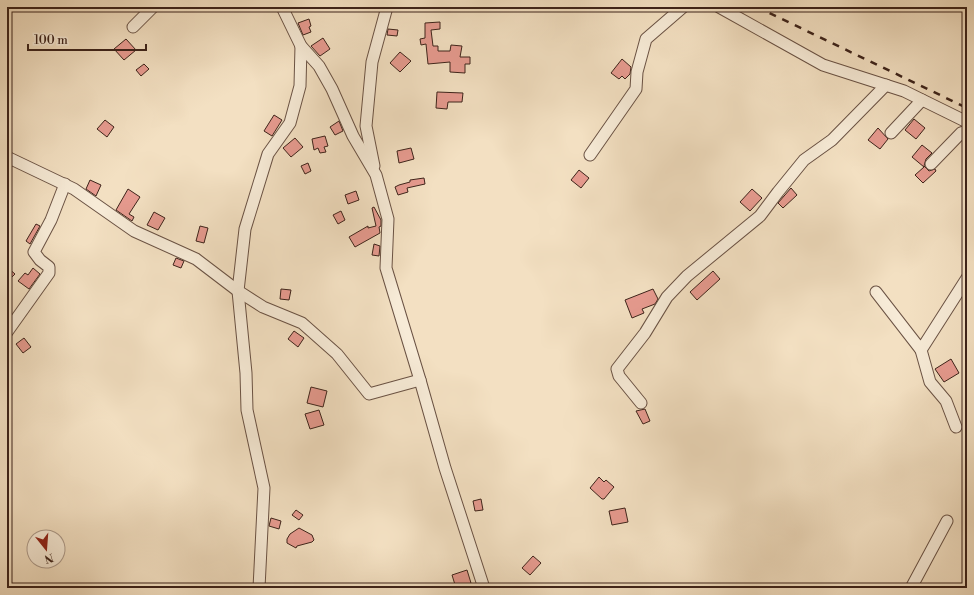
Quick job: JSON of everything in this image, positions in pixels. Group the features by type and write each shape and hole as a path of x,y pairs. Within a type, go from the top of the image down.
{"street":[{"path":"133,27 154,7"},
{"path":"282,7 301,46 319,66 332,89 353,136 376,175"},
{"path":"387,7 372,62 366,126 376,175 388,219 386,268 445,468 484,588"},
{"path":"590,155 636,89 637,72 646,39 683,7"},
{"path":"719,7 823,65 904,91 967,122"},
{"path":"258,588 264,488 247,410 246,373 238,291 245,229 268,154 290,123 300,86 301,46"},
{"path":"641,403 619,376 618,369 645,332 667,297 687,276 760,216 804,160 832,140 886,85"},
{"path":"891,134 922,100"},
{"path":"931,164 961,133 967,131"},
{"path":"7,157 74,188 134,231 196,258 238,291 263,307 302,323 337,354 369,394 420,380"},
{"path":"7,332 49,273 49,267 40,260 34,252 51,220 65,184"},
{"path":"922,350 967,278"},
{"path":"876,292 922,350 930,382 946,401 956,427"},
{"path":"911,588 947,521"}],"building":[{"path":"309,19 311,26 309,27 311,32 303,35 298,23"},
{"path":"440,22 440,29 431,30 433,46 438,46 438,51 450,51 451,45 462,46 460,57 470,57 470,64 465,64 465,73 450,72 450,62 428,64 426,44 421,45 420,39 425,38 425,23"},
{"path":"388,29 398,30 397,36 387,35"},
{"path":"323,38 330,49 320,56 311,46"},
{"path":"126,39 136,50 124,60 114,49"},
{"path":"400,52 411,61 400,72 390,63"},
{"path":"622,59 631,67 630,74 625,79 622,76 619,79 611,73"},
{"path":"144,64 149,69 141,76 136,70"},
{"path":"437,92 463,93 462,102 448,102 447,109 436,108"},
{"path":"274,115 282,120 272,136 264,131"},
{"path":"914,119 925,128 916,139 905,130"},
{"path":"105,120 114,127 107,137 97,129"},
{"path":"339,121 343,131 335,135 330,127"},
{"path":"878,128 888,139 880,149 868,140"},
{"path":"325,136 328,146 324,147 326,152 320,153 318,148 314,150 312,139"},
{"path":"295,138 303,147 291,157 283,148"},
{"path":"922,145 932,153 926,159 924,166 929,171 935,169 936,171 923,183 915,175 924,167 912,157"},
{"path":"411,148 414,159 399,163 397,151"},
{"path":"308,163 311,171 305,174 301,166"},
{"path":"579,170 589,178 581,188 571,180"},
{"path":"424,178 425,184 407,188 408,192 398,195 395,187 410,182 410,180"},
{"path":"90,180 101,185 96,196 86,189"},
{"path":"791,188 797,195 783,208 778,203"},
{"path":"128,189 140,197 129,214 134,217 132,221 116,210"},
{"path":"752,189 762,198 750,211 740,202"},
{"path":"356,191 359,200 348,204 345,195"},
{"path":"374,207 381,220 381,226 379,227 380,233 355,247 349,237 368,226 368,228 376,226 372,208"},
{"path":"341,211 345,220 338,224 333,215"},
{"path":"154,212 165,218 158,230 147,225"},
{"path":"36,224 40,226 30,244 26,241"},
{"path":"200,226 208,228 204,243 196,241"},
{"path":"374,244 380,246 379,256 372,255"},
{"path":"176,258 184,261 181,268 173,265"},
{"path":"7,267 15,274 7,282"},
{"path":"33,268 40,274 29,289 18,281 25,273 28,275"},
{"path":"713,271 720,279 697,300 690,292"},
{"path":"281,289 291,290 289,300 280,299"},
{"path":"653,289 658,299 655,304 642,309 644,313 632,318 625,300"},
{"path":"294,331 304,338 298,347 288,339"},
{"path":"24,338 31,347 23,353 16,344"},
{"path":"951,359 959,373 944,382 935,369"},
{"path":"311,387 327,391 323,407 307,403"},
{"path":"645,409 650,421 643,424 636,411"},
{"path":"319,410 324,425 310,429 305,414"},
{"path":"599,477 604,482 606,480 614,487 604,499 602,499 590,488"},
{"path":"481,499 483,510 475,511 473,501"},
{"path":"625,508 628,522 612,525 609,511"},
{"path":"296,510 303,515 299,520 292,515"},
{"path":"271,518 281,521 279,529 269,526"},
{"path":"299,528 312,535 314,540 312,542 297,546 296,548 287,543 287,539 290,534"},
{"path":"533,556 541,563 530,575 522,568"},
{"path":"467,570 471,583 456,588 452,575"}],"railway":[{"path":"757,7 967,108"}]}
